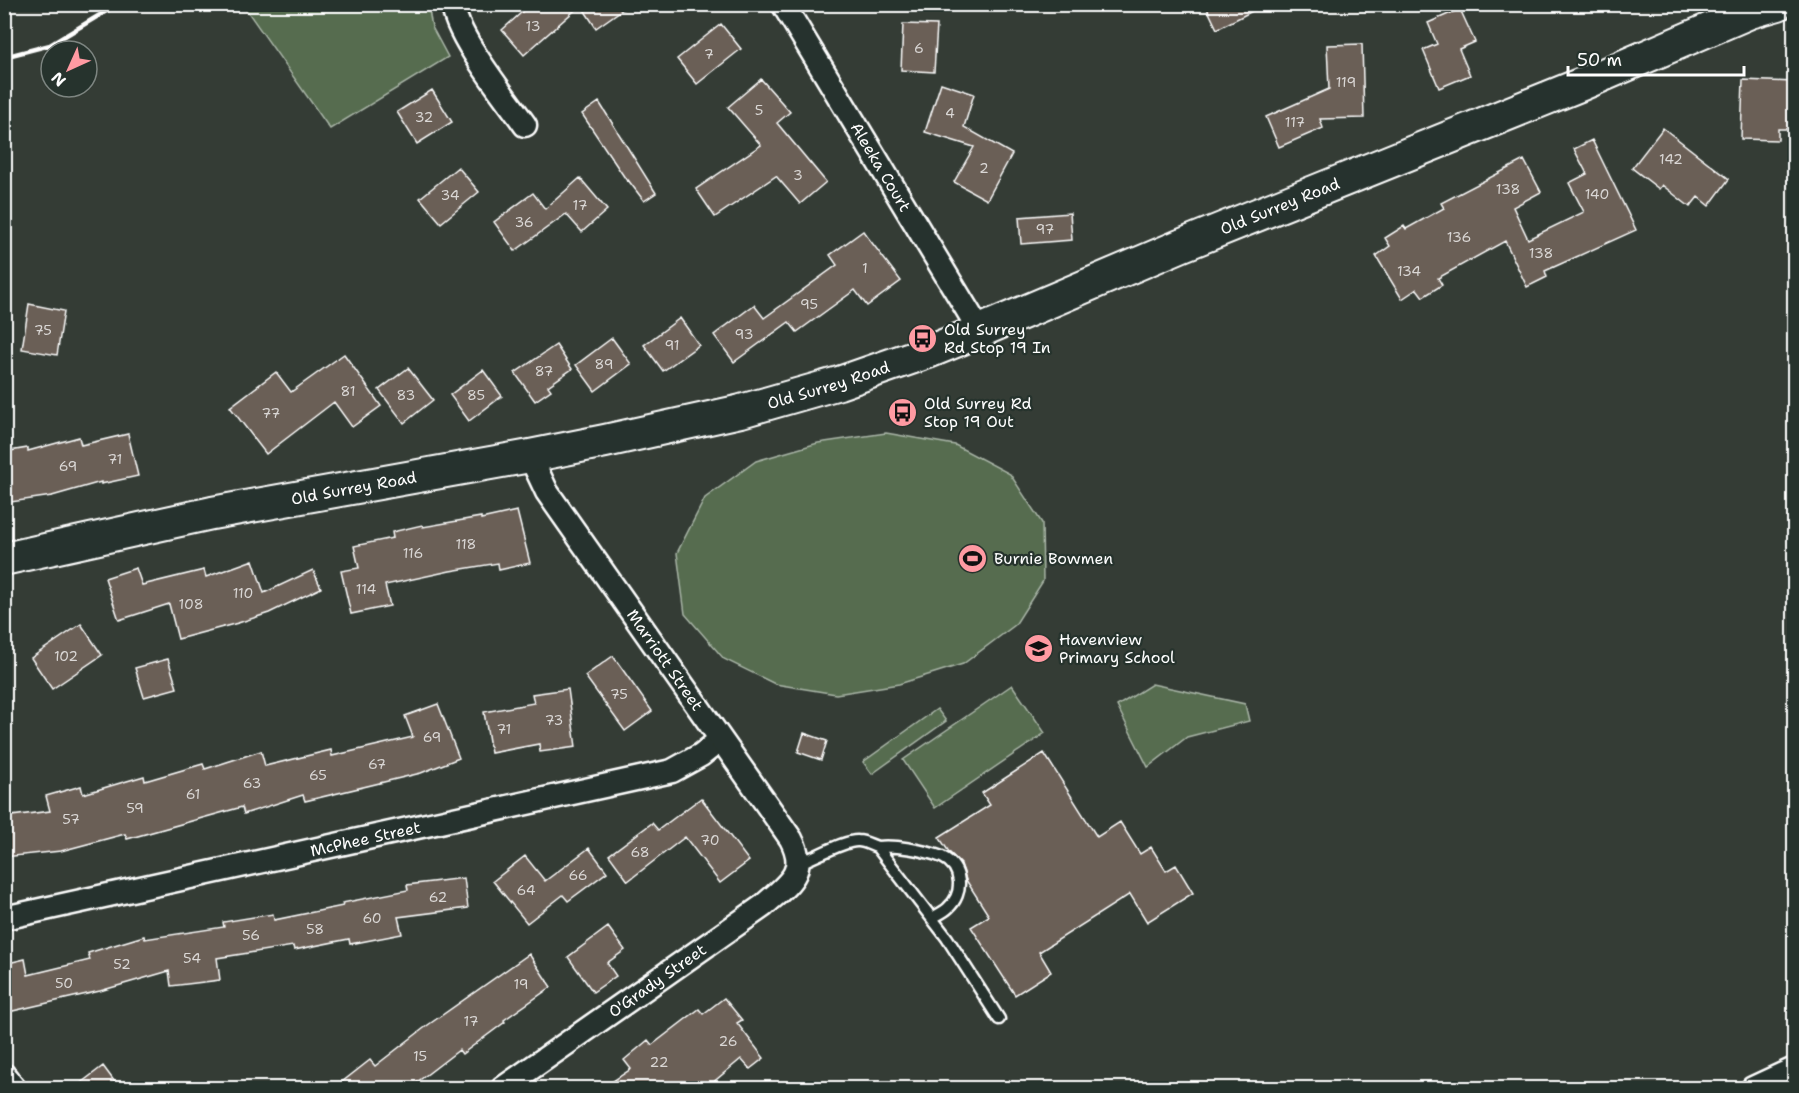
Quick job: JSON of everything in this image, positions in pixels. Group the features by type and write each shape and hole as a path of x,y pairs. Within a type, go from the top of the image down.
{"main road":[{"name":"Old Surrey Road","path":"4,559 212,513 530,456 741,411 839,383 928,352 1180,246 1581,84 1750,12 1778,4"}],"street":[{"path":"453,4 453,11 470,46 525,125"},
{"name":"Aleeka Court","path":"783,4 980,331"},
{"name":"Marriott Street","path":"530,456 547,492 791,838 797,850 799,863"},
{"name":"McPhee Street","path":"4,918 672,771 701,755 720,740"},
{"name":"O'Grady Street","path":"503,1089 763,906 791,880 799,863"},
{"path":"1753,1089 1794,1069"},
{"path":"4,1076 14,1089"}],"lane":[{"path":"799,863 844,843 859,841 877,847 893,845 944,858 957,870 960,885 956,899 948,909 932,918"},
{"path":"877,847 947,938 999,1019"}],"green space":[{"path":"243,5 428,5 432,27 448,57 330,129"},
{"path":"886,433 955,445 1010,474 1042,523 1043,581 1015,625 963,664 899,684 836,694 775,684 724,659 685,614 677,553 705,498 756,461 818,443"},
{"path":"1152,684 1245,704 1249,721 1187,737 1148,767 1117,706"},
{"path":"1012,685 1045,733 935,808 903,760"},
{"path":"937,709 946,721 872,774 863,762"}],"building":[{"path":"531,4 630,4 596,28 581,5 524,55 502,30"},
{"path":"1205,4 1266,4 1217,29"},
{"path":"1460,9 1475,42 1459,49 1470,75 1439,88 1423,50 1437,44 1428,23"},
{"path":"721,24 741,49 697,84 677,59"},
{"path":"903,24 937,25 934,72 901,70"},
{"path":"1362,44 1364,118 1320,119 1323,128 1279,147 1266,117 1329,89 1327,45"},
{"path":"761,79 790,112 777,123 826,182 800,204 776,176 715,217 696,189 761,145 728,107"},
{"path":"1743,80 1794,82 1794,129 1778,129 1778,140 1741,139"},
{"path":"941,83 974,94 964,127 1012,154 987,200 954,182 974,147 925,132"},
{"path":"432,90 452,122 417,144 397,112"},
{"path":"599,102 656,193 644,201 627,181 582,114"},
{"path":"1663,128 1729,179 1709,206 1698,197 1690,207 1662,185 1659,189 1632,168"},
{"path":"1592,140 1636,230 1545,271 1547,277 1527,287 1505,241 1438,278 1442,285 1423,297 1417,289 1402,299 1376,256 1390,246 1385,238 1404,226 1406,229 1444,208 1441,203 1524,160 1541,192 1513,207 1528,239 1584,212 1569,183 1587,174 1574,149"},
{"path":"458,167 479,192 441,223 420,198"},
{"path":"580,178 607,210 582,232 566,214 515,251 494,222 533,193 545,209"},
{"path":"1070,213 1072,240 1021,244 1019,217"},
{"path":"863,231 901,281 867,306 855,290 797,332 789,322 734,362 714,335 754,305 764,318 837,265 830,255"},
{"path":"29,304 64,311 57,355 22,349"},
{"path":"680,318 699,345 663,371 644,345"},
{"path":"612,338 631,364 595,391 576,365"},
{"path":"556,345 572,369 548,386 551,390 535,401 515,373"},
{"path":"344,354 381,406 352,427 334,402 266,454 230,407 276,372 291,392"},
{"path":"408,368 433,400 404,423 379,390"},
{"path":"483,370 502,396 469,421 450,395"},
{"path":"128,434 138,476 101,484 101,482 52,496 4,503 4,452 28,448 28,451 79,437 81,445"},
{"path":"517,511 530,563 499,570 498,563 385,585 390,606 351,614 341,571 359,568 354,546 393,538 392,532 422,525 423,527 481,517 481,519"},
{"path":"253,560 264,593 313,570 321,588 269,613 178,639 169,604 119,620 105,578 136,568 142,585 204,570 206,577"},
{"path":"81,624 102,655 52,689 31,658"},
{"path":"613,656 652,711 625,731 585,676"},
{"path":"168,659 177,688 144,697 135,668"},
{"path":"568,689 576,747 540,752 539,744 491,753 484,712 534,703 532,694"},
{"path":"438,704 459,758 421,773 305,801 303,795 244,814 242,807 127,839 125,834 61,851 4,857 4,817 50,811 46,796 81,786 83,794 144,776 145,781 203,764 205,769 261,751 265,766 331,750 332,756 413,737 405,716"},
{"path":"804,733 827,741 821,760 798,752"},
{"path":"1044,753 1097,837 1120,822 1140,854 1151,847 1166,871 1176,865 1193,893 1147,922 1130,894 1039,952 1051,972 1015,995 971,927 989,916 966,880 961,864 939,837 990,805 982,793"},
{"path":"701,798 749,861 720,883 685,837 628,881 609,855 652,823 658,830"},
{"path":"589,848 607,872 568,901 563,895 527,923 493,881 525,856 545,881"},
{"path":"464,878 468,908 398,917 402,934 350,944 349,939 294,950 293,946 217,958 220,980 171,986 169,971 100,991 4,1013 4,964 25,959 28,975 90,960 88,953 144,936 145,939 224,927 223,922 273,914 274,920 408,890 407,885"},
{"path":"608,927 625,950 607,963 616,976 593,992 568,957"},
{"path":"529,954 551,987 504,1020 505,1022 462,1054 459,1050 408,1089 333,1089 370,1060 375,1066 428,1025"},
{"path":"724,998 742,1020 737,1023 764,1058 750,1069 741,1059 705,1089 601,1089 631,1069 624,1060 648,1040 652,1045 699,1009 703,1014"},
{"path":"103,1066 120,1089 73,1089"}],"railway":[{"path":"4,57 50,45 118,4"}],"place":[{"name":"Old Surrey Rd Stop 19 In","path":"923,338"},
{"name":"Old Surrey Rd Stop 19 Out","path":"903,412"},
{"name":"Burnie Bowmen","path":"973,558"},
{"name":"Havenview Primary School","path":"1038,648"}]}
